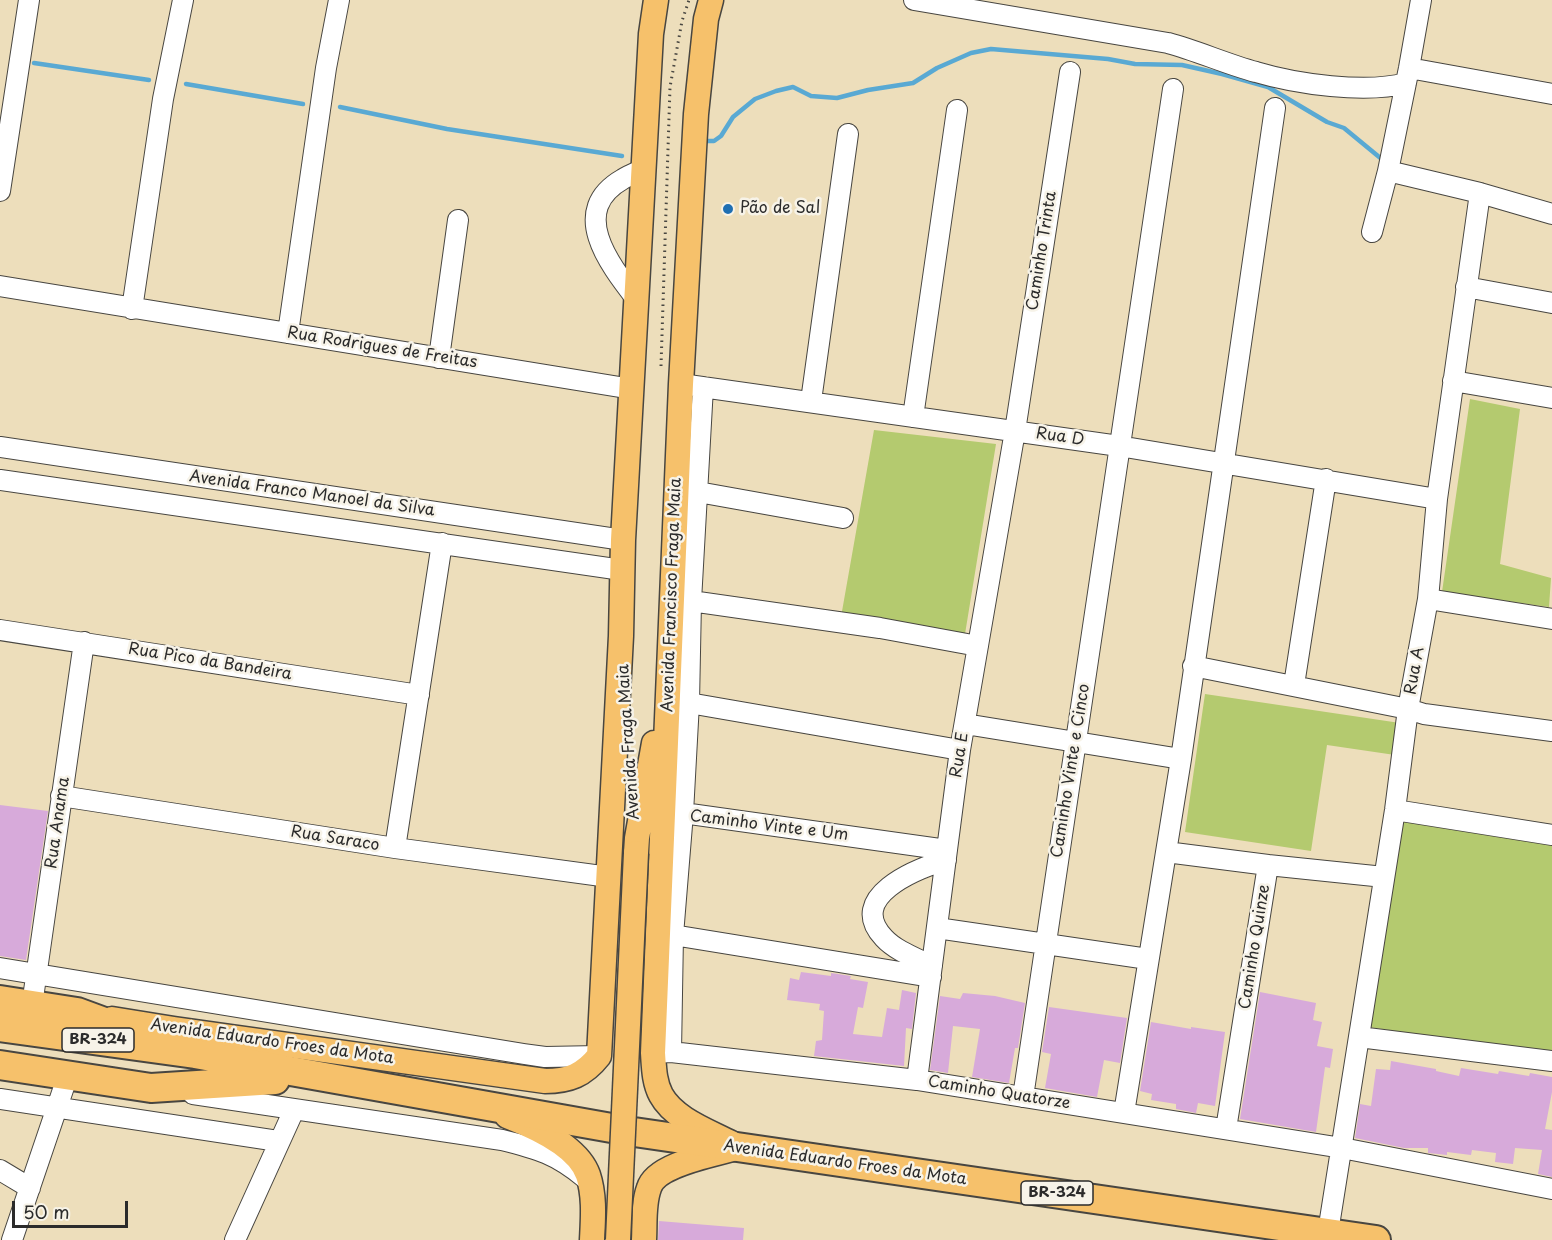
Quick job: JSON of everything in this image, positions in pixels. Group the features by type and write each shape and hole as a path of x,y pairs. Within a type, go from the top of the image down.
{"highway":[{"name":"Avenida Eduardo Froes da Mota","path":"0,1000 77,1012"},
{"path":"77,1012 195,1054"},
{"name":"Avenida Eduardo Froes da Mota","path":"0,1027 195,1054 477,1105 738,1148 1280,1225 1318,1236 1376,1240"},
{"name":"Avenida Eduardo Froes da Mota","path":"0,1065 151,1088 316,1077"}],"main road":[{"path":"656,0 651,34 623,540 621,636 599,1056 613,1070 623,1072 632,1071 662,1053"},
{"name":"Avenida Francisco Fraga Maia","path":"711,0 706,19 696,114 692,386 670,652 662,1053 655,1077 660,1094 669,1107 738,1148"},
{"name":"Avenida Fraga Maia","path":"621,636 636,846"},
{"name":"Avenida Fraga Maia","path":"636,846 670,652"},
{"path":"618,1240 636,846"},
{"name":"Avenida Eduardo Froes da Mota","path":"77,1012 174,1029 545,1081 561,1081 574,1077 591,1066 599,1056"},
{"path":"477,1105 522,1122 557,1140 582,1165 588,1173 592,1194 592,1240"},
{"path":"644,1240 646,1202 649,1187 654,1178 666,1169 738,1148"},
{"path":"592,1194 613,1183 627,1183 646,1202"}],"street":[{"path":"0,191 29,0"},
{"path":"132,309 163,99 183,0"},
{"path":"288,333 326,68 339,0"},
{"path":"914,0 1168,43 1199,51 1256,72 1293,80 1371,89 1391,87 1408,75 1552,94"},
{"path":"1372,232 1390,161 1421,0"},
{"name":"Caminho Trinta","path":"1015,431 1070,72"},
{"name":"Caminho Vinte e Cinco","path":"1023,1097 1173,89"},
{"path":"1124,1113 1181,759 1275,108"},
{"path":"913,417 957,110"},
{"path":"811,401 848,134"},
{"path":"1390,161 1480,193 1552,214"},
{"path":"637,300 605,256 597,238 596,220 600,201 609,190 621,179 644,169"},
{"name":"Rua A","path":"1318,1236 1342,1148 1395,810 1408,709 1428,599 1437,499 1480,193"},
{"path":"439,358 458,220"},
{"name":"Rua Rodrigues de Freitas","path":"0,286 632,388"},
{"path":"1466,287 1552,303"},
{"path":"1453,381 1552,398"},
{"path":"683,813 689,703 691,601 698,492 692,386"},
{"name":"Rua D","path":"692,386 1119,446 1437,499"},
{"name":"Rua E","path":"917,1080 960,750 1015,431"},
{"name":"Avenida Franco Manoel da Silva","path":"0,447 623,540"},
{"path":"1294,685 1326,479"},
{"name":"Avenida Franco Manoel da Silva","path":"0,480 622,570"},
{"path":"698,492 843,518"},
{"path":"395,848 442,543"},
{"path":"1428,599 1552,619"},
{"path":"691,601 880,628 978,646"},
{"name":"Rua Pico da Bandeira","path":"0,630 419,695"},
{"name":"Rua Anama","path":"32,1005 84,642"},
{"path":"1193,666 1294,685 1424,714 1552,731"},
{"path":"689,703 960,750"},
{"path":"965,724 1181,759"},
{"name":"Rua Saraco","path":"62,796 395,848 609,877"},
{"path":"1395,810 1552,835"},
{"name":"Caminho Vinte e Um","path":"662,1053 683,813 946,855"},
{"name":"Caminho Quinze","path":"1166,852 1268,865 1226,1129"},
{"path":"932,972 885,940 876,928 873,915 876,902 885,888 946,855"},
{"path":"1268,865 1384,877"},
{"path":"937,928 1148,959"},
{"path":"673,934 932,972"},
{"path":"0,968 524,1054 545,1057 599,1056"},
{"path":"1359,1036 1552,1061"},
{"name":"Caminho Quatorze","path":"662,1053 917,1080 1342,1148 1552,1190"},
{"path":"12,1240 68,1075"},
{"path":"151,1088 502,1140 533,1148 560,1159 592,1194"},
{"path":"0,1099 279,1141"},
{"path":"235,1240 294,1110"},
{"path":"0,1170 30,1188"}],"green space":[{"path":"1470,399 1520,409 1500,564 1551,578 1549,607 1442,592"},
{"path":"874,430 996,444 965,634 841,617"},
{"path":"1205,694 1400,723 1395,755 1327,745 1311,851 1185,832"},
{"path":"1403,821 1552,844 1552,1055 1369,1027"}],"building":[{"path":"0,805 48,811 26,960 0,956"},
{"path":"801,972 831,976 831,973 851,976 850,979 868,982 863,1008 858,1007 853,1034 882,1037 887,1008 899,1010 902,990 916,993 912,1029 906,1028 904,1066 814,1056 816,1041 822,1040 824,1011 819,1010 820,1004 787,1000 790,978 799,980"},
{"path":"1260,992 1316,1003 1313,1020 1322,1022 1317,1046 1333,1049 1330,1068 1325,1067 1316,1132 1240,1119"},
{"path":"963,993 995,996 1025,1003 1018,1048 1015,1048 1009,1083 972,1077 980,1029 953,1026 948,1073 930,1070 940,996 960,999"},
{"path":"1049,1007 1127,1018 1120,1063 1104,1060 1097,1097 1045,1088 1051,1054 1042,1052"},
{"path":"1151,1022 1225,1032 1215,1106 1198,1103 1196,1113 1176,1109 1176,1104 1151,1100 1152,1094 1140,1091"},
{"path":"1391,1061 1436,1069 1436,1071 1459,1076 1461,1068 1498,1074 1499,1071 1552,1077 1552,1092 1545,1129 1552,1130 1552,1177 1538,1174 1542,1150 1515,1148 1513,1164 1495,1162 1496,1153 1472,1150 1471,1155 1447,1152 1447,1155 1428,1153 1428,1148 1404,1148 1355,1138 1360,1104 1371,1106 1376,1069 1390,1070"},
{"path":"659,1221 744,1228 743,1240 658,1240"}],"waterway":[{"path":"704,141 714,141 721,136 733,117 755,99 776,91 793,87 811,96 837,98 868,90 913,83 937,68 971,53 991,49 1108,59 1135,64 1182,65 1268,87 1327,122 1344,128 1384,161"},
{"path":"34,63 149,80"},
{"path":"186,84 303,104"},
{"path":"340,107 447,129 622,156"}],"place":[{"name":"Pão de Sal","path":"728,209"}]}
